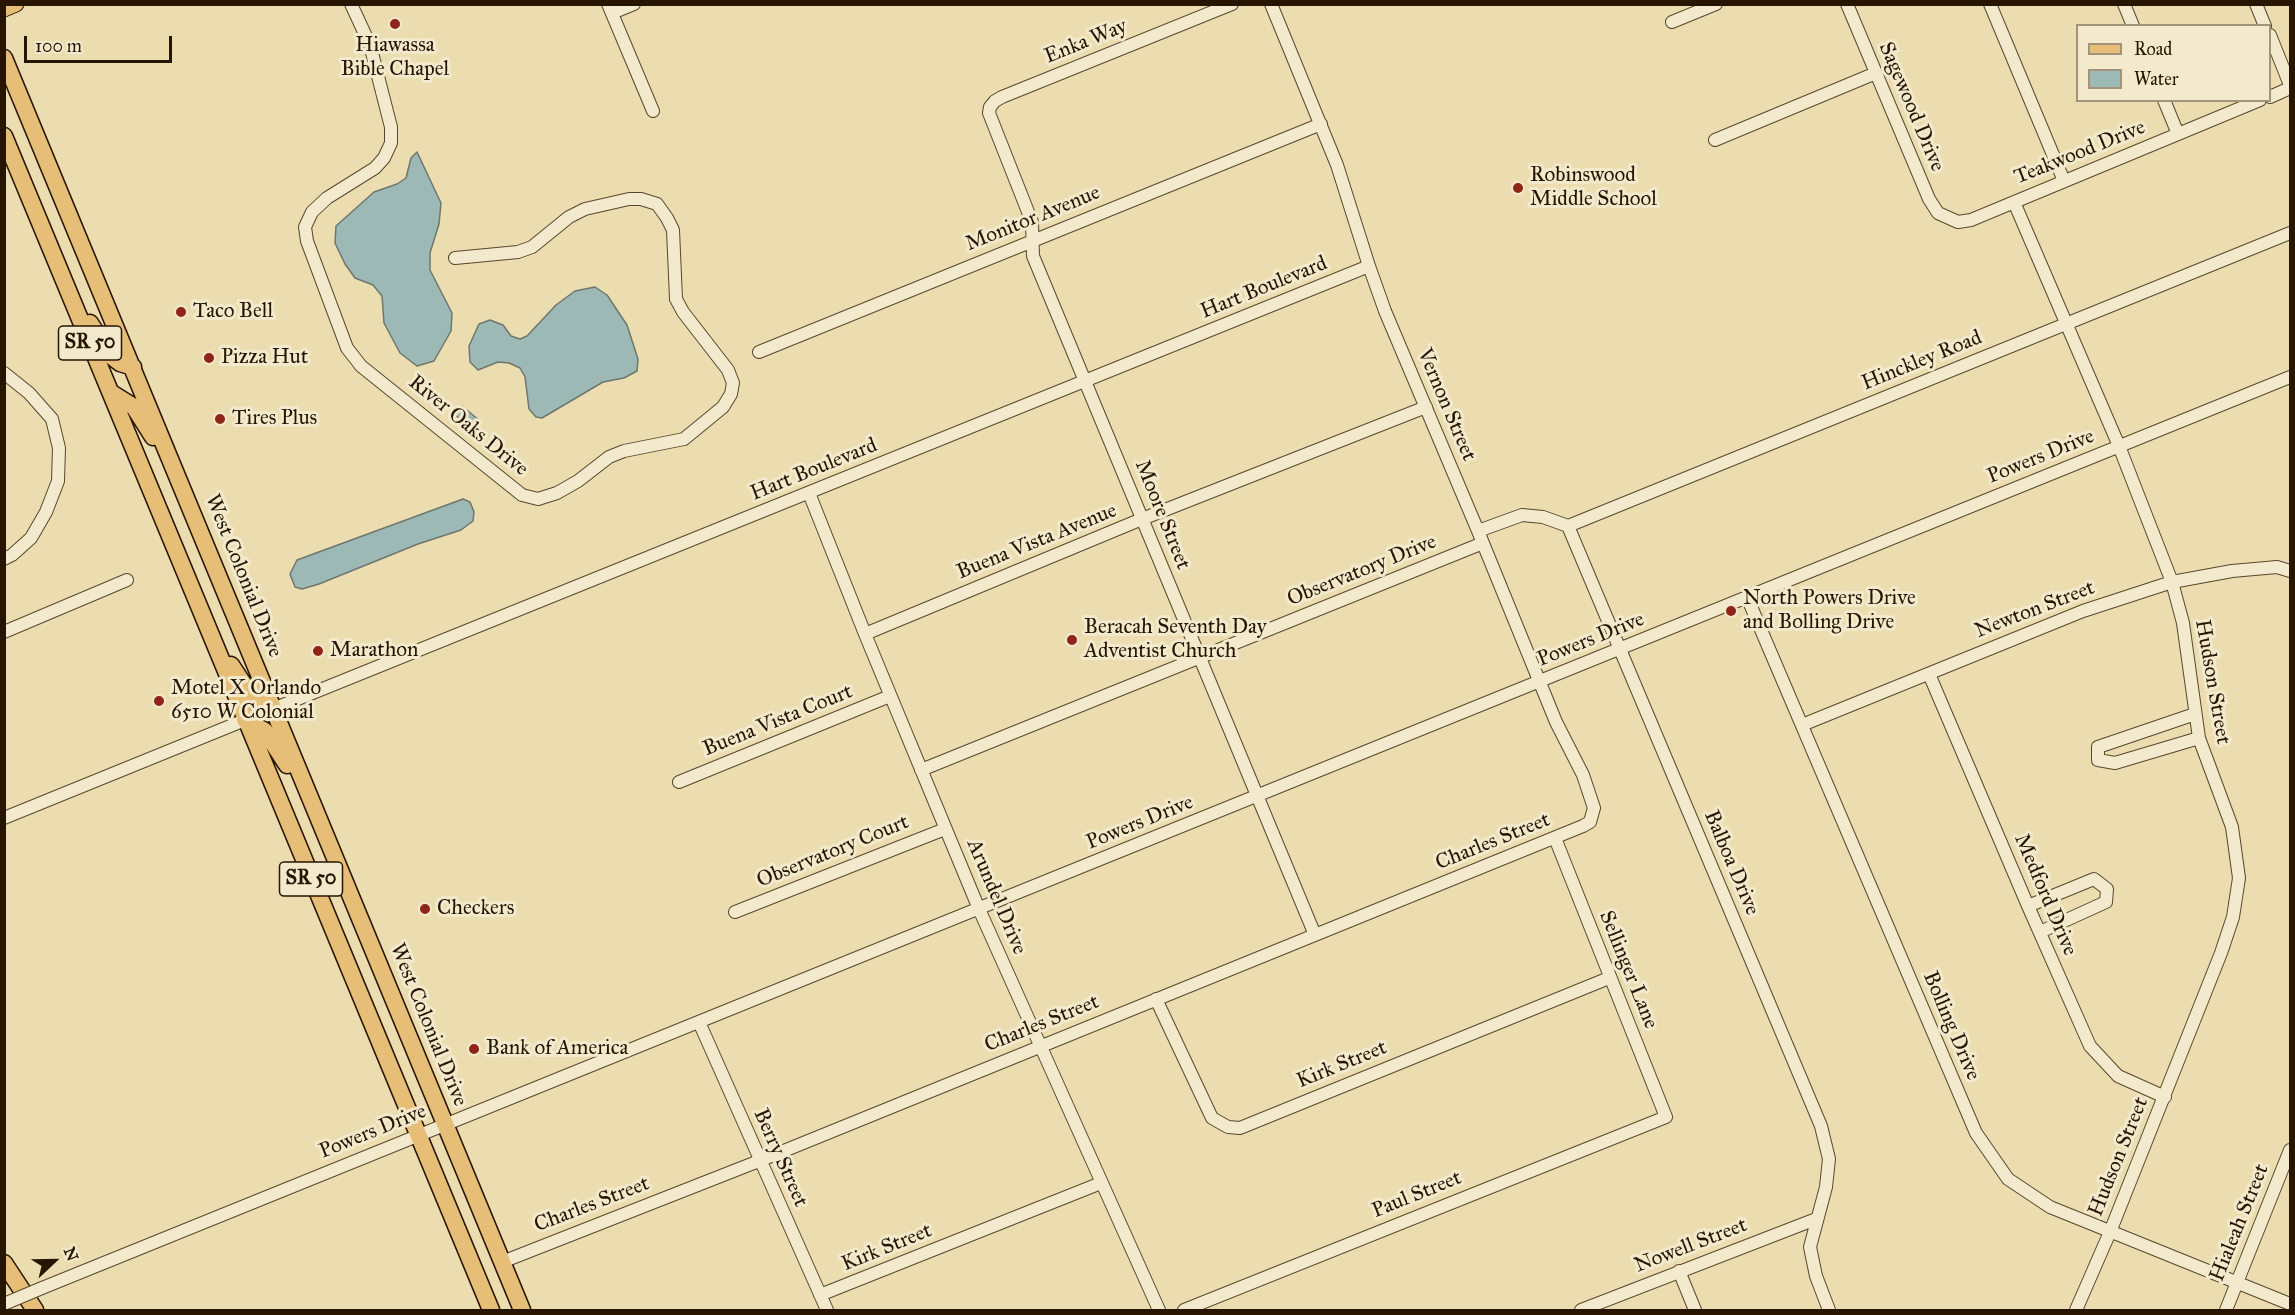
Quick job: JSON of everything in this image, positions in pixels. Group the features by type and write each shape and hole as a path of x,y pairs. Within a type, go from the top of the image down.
{"highway":[{"name":"West Colonial Drive","path":"4,58 522,1311"},
{"name":"SR 50","path":"4,136 491,1311"},
{"path":"68,289 111,356 120,363 133,367"},
{"path":"110,392 134,407 175,470"},
{"path":"206,623 254,700 262,706 273,709"},
{"path":"246,720 265,731 313,806"},
{"path":"4,1263 35,1311"}],"main road":[{"path":"4,9 16,4"}],"street":[{"name":"River Oaks Drive","path":"351,4 370,45 391,127 391,143 384,158 375,168 327,198 312,212 305,227 307,241 347,348 361,366 522,495 538,499 557,493 578,482 609,457 624,451 684,439 723,407 731,394 733,383 728,370 683,312 676,299 673,230 657,204 641,199 629,199 585,209 569,217 532,247 518,252 455,258"},
{"path":"634,4 610,9 652,111"},
{"name":"Enka Way","path":"990,107 1002,97 1232,4"},
{"name":"Vernon Street","path":"1271,4 1321,123 1350,201 1369,266 1392,329 1556,722 1583,775 1592,797 1593,815"},
{"path":"1672,22 1716,4"},
{"name":"Sagewood Drive","path":"1847,4 1929,199 1938,213 1947,218"},
{"path":"1990,4 2064,181"},
{"path":"2124,4 2132,24"},
{"path":"2256,4 2264,24"},
{"path":"2271,38 2290,87 2271,96"},
{"path":"1715,140 1876,73"},
{"path":"2165,102 2178,134"},
{"name":"Teakwood Drive","path":"1947,218 1958,222 1971,220 2255,102"},
{"name":"Moore Street","path":"990,107 991,121 1032,222 1033,256 1315,935"},
{"name":"Monitor Avenue","path":"759,352 1321,123"},
{"name":"Hudson Street","path":"2014,202 2119,446 2172,582 2183,623 2199,738 2232,827 2239,878 2233,917 2227,935 2165,1097 2076,1311"},
{"name":"Hinckley Road","path":"1568,526 2290,233"},
{"name":"Hart Boulevard","path":"273,709 1369,266"},
{"path":"4,373 29,393 52,419 59,448 58,482 46,512 31,538 4,559"},
{"name":"Powers Drive","path":"4,1304 2290,377"},
{"name":"Buena Vista Avenue","path":"865,634 1142,519 1426,407"},
{"name":"Arundel Drive","path":"809,494 945,829 1039,1046 1159,1311"},
{"path":"1478,531 1522,515 1544,517 1568,526"},
{"name":"Balboa Drive","path":"1568,526 1821,1126 1829,1159 1826,1187 1810,1247 1816,1276 1829,1311"},
{"name":"Observatory Drive","path":"921,770 1483,543"},
{"name":"Newton Street","path":"1802,725 2083,611 2172,582 2232,571 2277,567 2290,571"},
{"path":"4,632 127,580"},
{"name":"Bolling Drive","path":"1747,597 1976,1133 2008,1179 2050,1207 2290,1304"},
{"name":"Medford Drive","path":"1929,674 2090,1046 2118,1076 2165,1097"},
{"name":"Buena Vista Court","path":"679,782 891,696"},
{"path":"2195,714 2098,747 2097,760 2115,763 2199,738"},
{"path":"4,818 246,720"},
{"name":"Charles Street","path":"502,1262 759,1161 1555,838 1590,822 1593,815"},
{"name":"Observatory Court","path":"735,912 945,829"},
{"name":"Sellinger Lane","path":"1555,838 1666,1117"},
{"path":"2028,906 2094,879 2107,889 2106,902 2040,932"},
{"name":"Kirk Street","path":"1156,999 1212,1118 1228,1127 1240,1128 1609,978"},
{"name":"Berry Street","path":"699,1022 827,1311"},
{"name":"Paul Street","path":"1184,1311 1666,1117"},
{"name":"Hialeah Street","path":"2226,1311 2290,1150"},
{"name":"Kirk Street","path":"820,1295 1101,1184"},
{"name":"Nowell Street","path":"1581,1311 1816,1219"},
{"path":"1679,1271 1695,1311"}],"water":[{"path":"417,152 441,203 439,224 430,253 430,270 452,313 451,331 434,361 417,366 400,353 384,323 382,296 373,285 355,278 335,243 336,226 374,192 397,184 406,178 411,158"},
{"path":"595,287 607,295 627,325 638,359 637,371 624,378 603,382 542,418 536,417 529,409 525,377 520,368 509,363 498,362 478,370 470,362 469,346 479,324 490,320 503,325 511,336 520,339 527,336 556,305 575,291"},
{"path":"462,406 480,421 474,429 455,415"},
{"path":"463,499 470,502 474,512 473,521 461,530 418,544 319,584 302,589 295,587 290,574 297,560"}],"place":[{"name":"Hiawassa Bible Chapel","path":"395,24"},
{"name":"Robinswood Middle School","path":"1518,188"},
{"name":"Taco Bell","path":"181,312"},
{"name":"Pizza Hut","path":"209,358"},
{"name":"Tires Plus","path":"220,419"},
{"name":"North Powers Drive and Bolling Drive","path":"1731,611"},
{"name":"Beracah Seventh Day Adventist Church","path":"1072,640"},
{"name":"Marathon","path":"318,651"},
{"name":"Motel X Orlando 6510 W Colonial","path":"159,701"},
{"name":"Checkers","path":"425,909"},
{"name":"Bank of America","path":"474,1049"}]}
